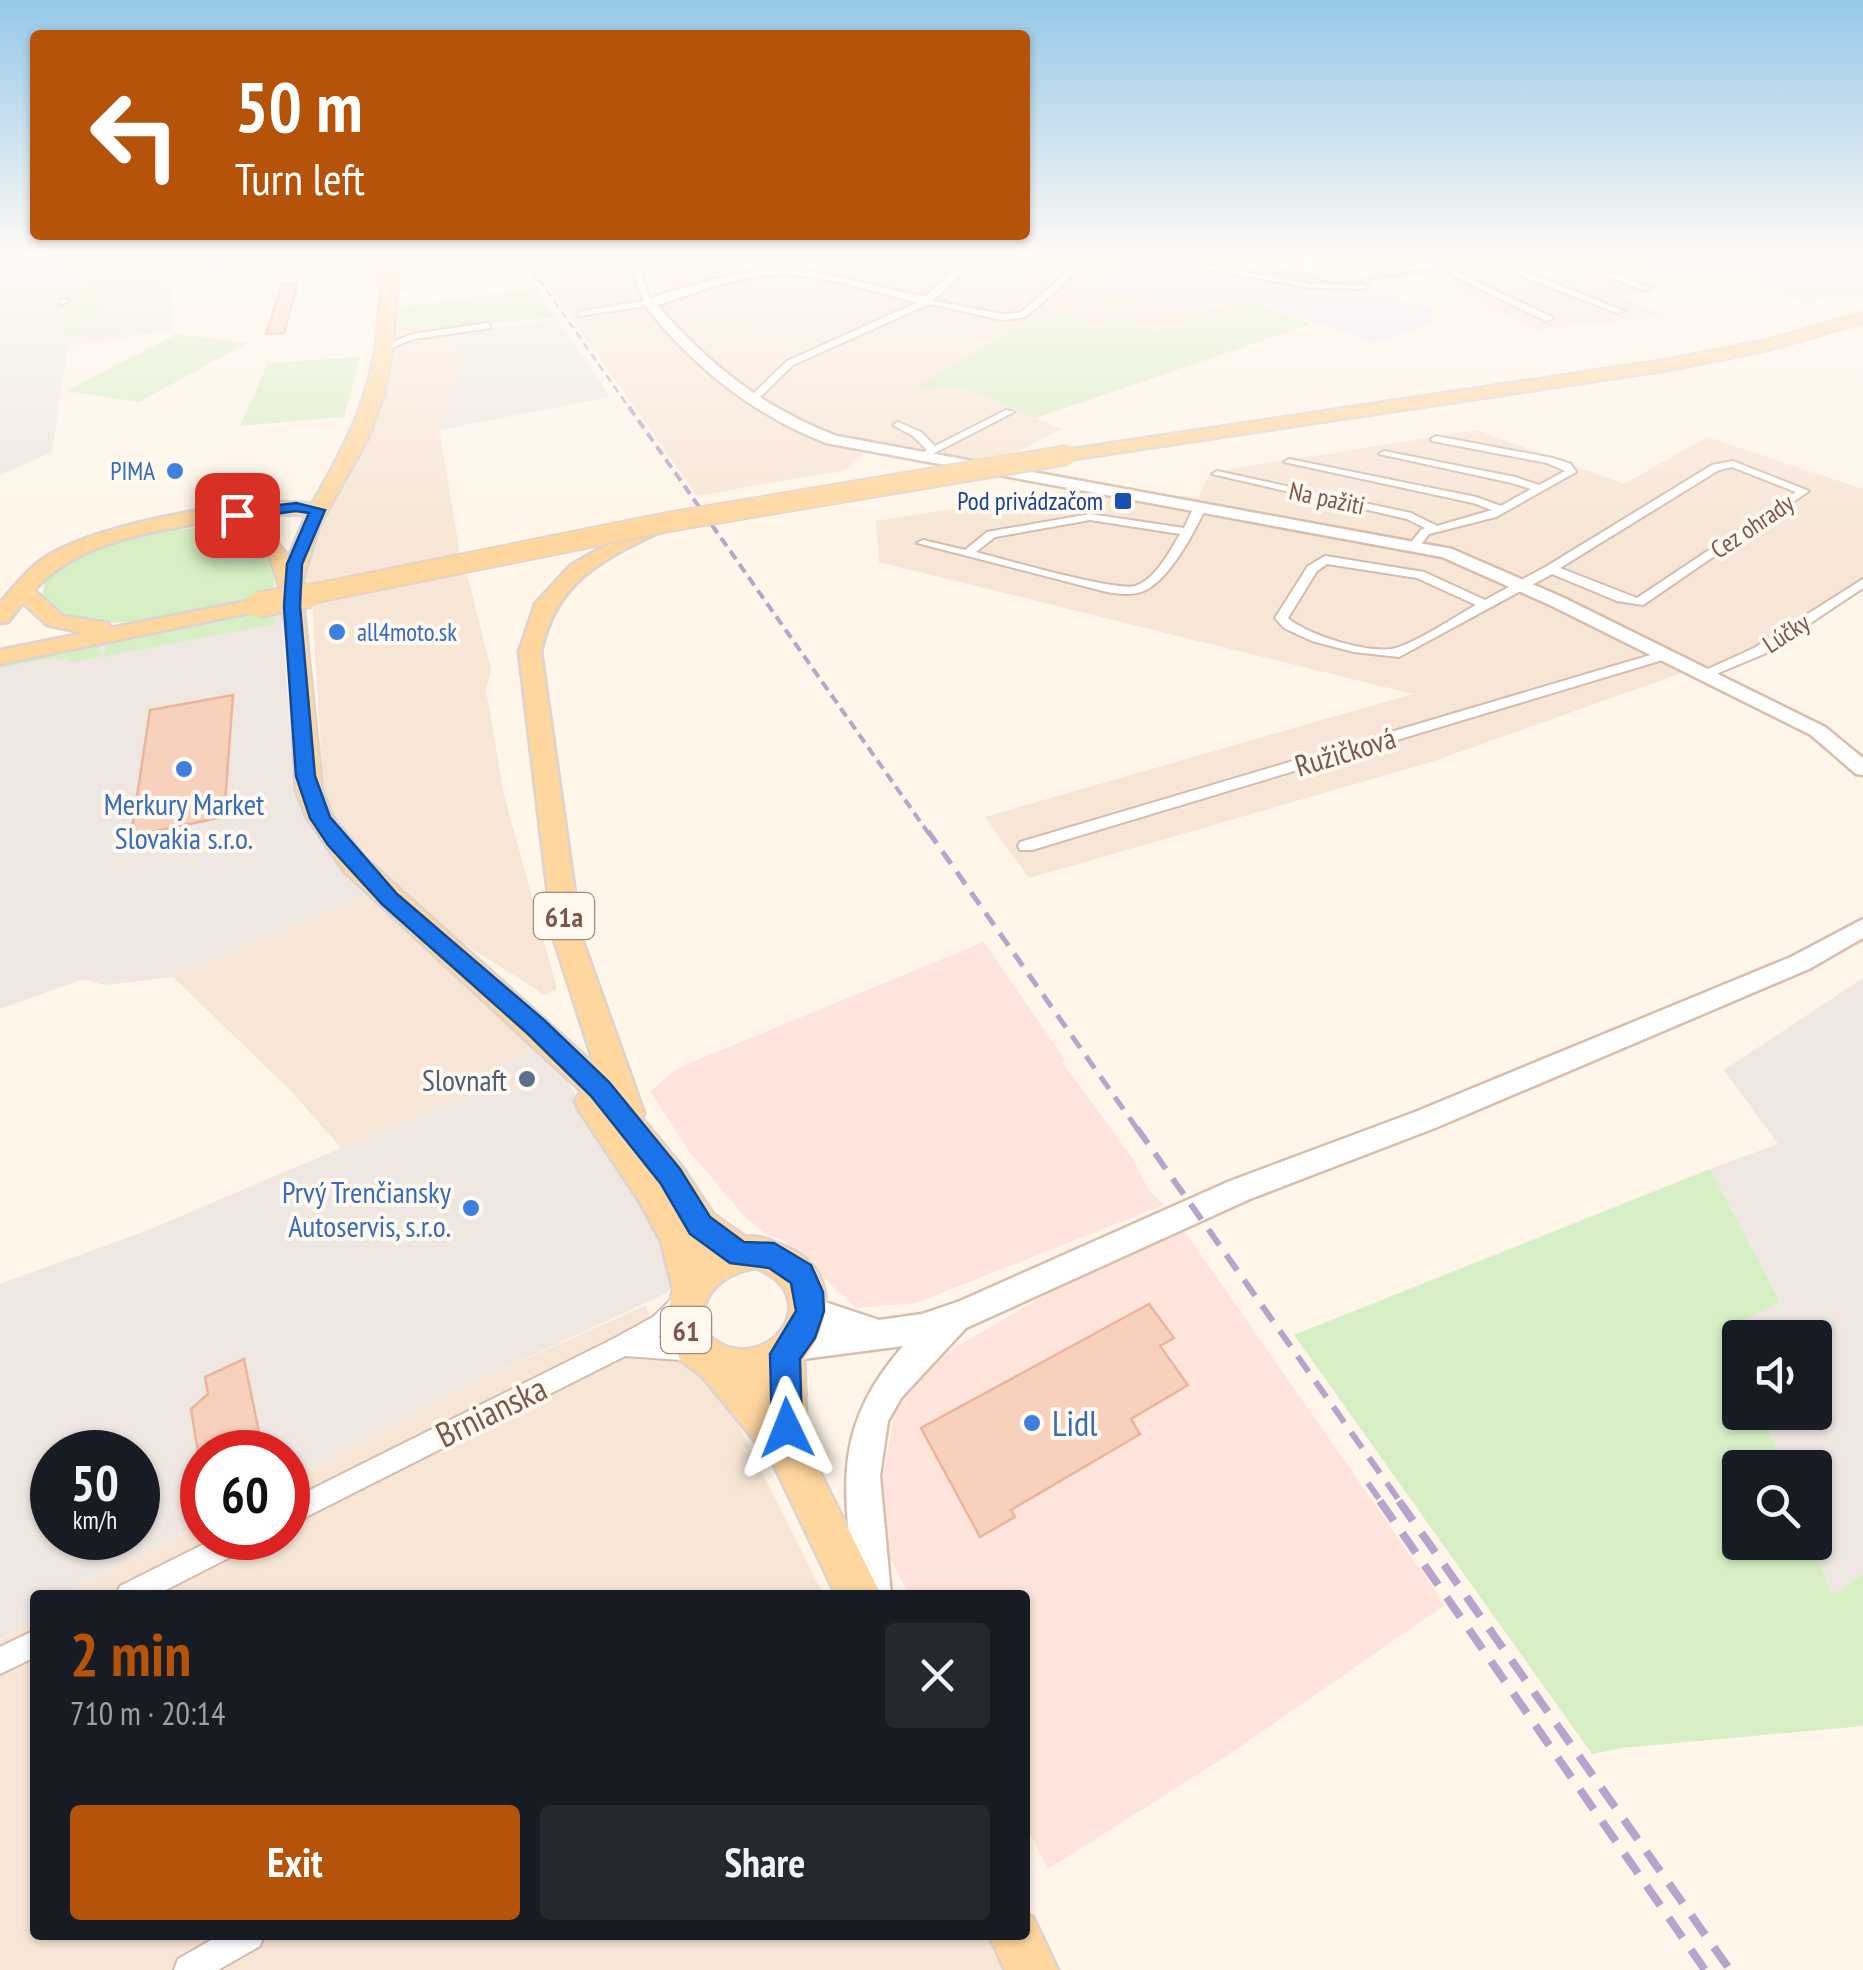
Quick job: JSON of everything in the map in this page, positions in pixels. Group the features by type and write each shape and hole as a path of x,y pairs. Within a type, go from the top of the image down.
{"main road":[{"name":"61","path":"384,350 375,396 346,463 298,554 291,584 305,776 320,818 356,866 389,899 536,1027 632,1125 700,1226 740,1254"},
{"name":"61a","path":"6,656 668,522 1067,454 1682,362 1739,350"},
{"path":"0,617 40,570 78,547 114,534 294,495 346,463"},
{"path":"162,524 318,510"},
{"name":"61a","path":"632,1125 567,936 533,699 531,636 555,589 586,562 668,522"},
{"path":"162,524 234,526 263,534 277,548 291,584"},
{"name":"61a","path":"23,590 42,615 57,622 132,630"},
{"name":"61a","path":"6,656 23,644 23,590"},
{"name":"61","path":"536,1027 590,1099 690,1262 684,1327 788,1450 857,1590"},
{"name":"61","path":"689,1294 703,1273 740,1254 774,1256 801,1274 809,1292 797,1337 788,1450"},
{"name":"61","path":"707,1358 752,1369 797,1337"},
{"path":"1018,1940 1032,1970"}],"street":[{"path":"690,350 786,423 819,437 1414,546 1470,562 1818,731 1863,769"},
{"path":"753,400 790,363 819,350"},
{"path":"928,454 1009,412"},
{"path":"898,425 930,443 928,454"},
{"path":"1414,546 1422,534 1502,510 1571,470 1550,460 1436,438"},
{"name":"Na pažiti","path":"1384,454 1515,480 1540,489"},
{"name":"Na pažiti","path":"1289,462 1476,500 1502,510"},
{"name":"Cez ohrady","path":"1485,605 1420,575 1326,560 1312,569 1281,618 1298,633 1391,654 1485,605 1522,585 1724,464 1742,466 1804,491 1639,602 1550,569"},
{"name":"Na pažiti","path":"1217,474 1411,516 1435,530"},
{"path":"923,543 1126,590 1146,584 1190,532 1200,507"},
{"path":"967,554 991,534 1090,517 1190,532"},
{"name":"Lúčky","path":"1704,674 1759,651 1863,583"},
{"name":"Ružičková","path":"1026,846 1664,655"},
{"path":"797,1337 922,1329 966,1313 1240,1190 1425,1120 1800,963 1863,927"},
{"name":"Brnianska","path":"310,1503 661,1324 689,1294"},
{"path":"872,1590 862,1488 864,1439 880,1398 904,1368 966,1313"},
{"path":"621,1346 707,1358"},
{"path":"139,1590 198,1560"},
{"path":"0,1661 30,1646"},
{"path":"189,1970 240,1940"}],"shaded area":[{"path":"0,350 67,350 52,452 0,475"},
{"path":"392,350 457,350 460,363 453,393 438,421 461,560 303,592 304,560"},
{"path":"457,350 578,350 610,397 439,430 438,421 453,393 460,363"},
{"path":"594,350 977,350 912,389 959,386 1061,429 1008,457 956,467 866,451 845,470 697,496"},
{"path":"1477,430 1624,484 1707,437 1863,489 1863,578 1718,674 1653,645 1687,671 1431,762 1029,878 985,817 1413,694 879,562 876,521 1071,490 1198,497 1211,472"},
{"path":"466,570 491,670 486,690 504,795 557,989 545,995 411,910 333,827 323,784 312,601"},
{"path":"281,606 295,792 313,833 366,895 173,977 104,985 83,979 0,1009 0,662"},
{"path":"366,895 536,1048 516,1055 459,1098 341,1148 291,1091 173,977"},
{"path":"984,942 1065,1060 1062,1062 1133,1159 1148,1189 1164,1205 916,1303 856,1308 785,1241 767,1235 743,1215 689,1151 650,1091 680,1067"},
{"path":"1863,978 1863,1575 1832,1594 1819,1560 1832,1560 1832,1450 1776,1450 1769,1430 1832,1430 1832,1320 1744,1320 1780,1302 1710,1169 1778,1144 1724,1070"},
{"path":"536,1048 562,1072 674,1264 667,1293 462,1388 310,1470 310,1430 180,1430 180,1534 160,1544 160,1430 30,1430 30,1560 130,1560 71,1590 30,1590 30,1624 0,1639 0,1284 146,1231 459,1098 516,1055"},
{"path":"1176,1219 1445,1605 1228,1755 1048,1869 1030,1833 1030,1590 906,1590 882,1542 877,1509 896,1405 949,1351"},
{"path":"646,1305 658,1354 679,1358 705,1377 727,1403 821,1590 71,1590 130,1560 160,1560 160,1544 180,1534 180,1560 310,1560 310,1470 462,1388"},
{"path":"30,1625 30,1940 990,1940 1004,1970 0,1970 0,1640"}],"green space":[{"path":"146,350 234,350 139,402 66,391"},
{"path":"978,350 1235,350 1036,418 959,386 909,391"},
{"path":"360,357 344,417 240,426 268,363"},
{"path":"223,528 255,536 274,562 275,624 68,663 68,658 57,657 0,668 99,645 100,655 105,654 106,641 259,612 257,599 157,619 104,623 60,615 42,600 45,579 83,552 105,543 152,532"},
{"path":"1710,1169 1780,1302 1744,1320 1722,1320 1722,1430 1769,1430 1776,1450 1722,1450 1722,1560 1819,1560 1832,1594 1863,1575 1863,1726 1592,1754 1294,1335"}],"building":[{"name":"Merkury Market Slovakia s.r.o.","path":"233,695 224,817 131,836 150,710"},
{"name":"Lidl","path":"1149,1304 1174,1338 1160,1346 1188,1385 1131,1419 1140,1434 1011,1510 1015,1517 980,1537 921,1428"},
{"path":"244,1359 259,1430 194,1430 191,1409 208,1394 205,1377"}],"railway":[{"path":"589,350 630,409"},
{"path":"629,407 929,834"},
{"path":"928,831 1138,1130"},
{"path":"1137,1128 1401,1503"},
{"path":"1368,1483 1382,1503"},
{"path":"1380,1501 1705,1970"},
{"path":"1399,1501 1730,1970"}],"place":[{"name":"PIMA","path":"175,471"},
{"name":"Pod privádzačom","path":"1123,501"},
{"name":"all4moto.sk","path":"337,632"},
{"name":"Merkury Market Slovakia s.r.o.","path":"184,769"},
{"name":"Slovnaft","path":"527,1079"},
{"name":"Prvý Trenčiansky Autoservis, s.r.o.","path":"471,1208"},
{"name":"Lidl","path":"1032,1423"}],"route":[{"path":"237,515 296,507 318,510 294,564 293,627 305,776 320,818 336,840 389,899 536,1027 600,1089 670,1176 700,1226 740,1254 774,1256 801,1274 809,1292 810,1311 805,1328 785,1354 787,1428"}]}
